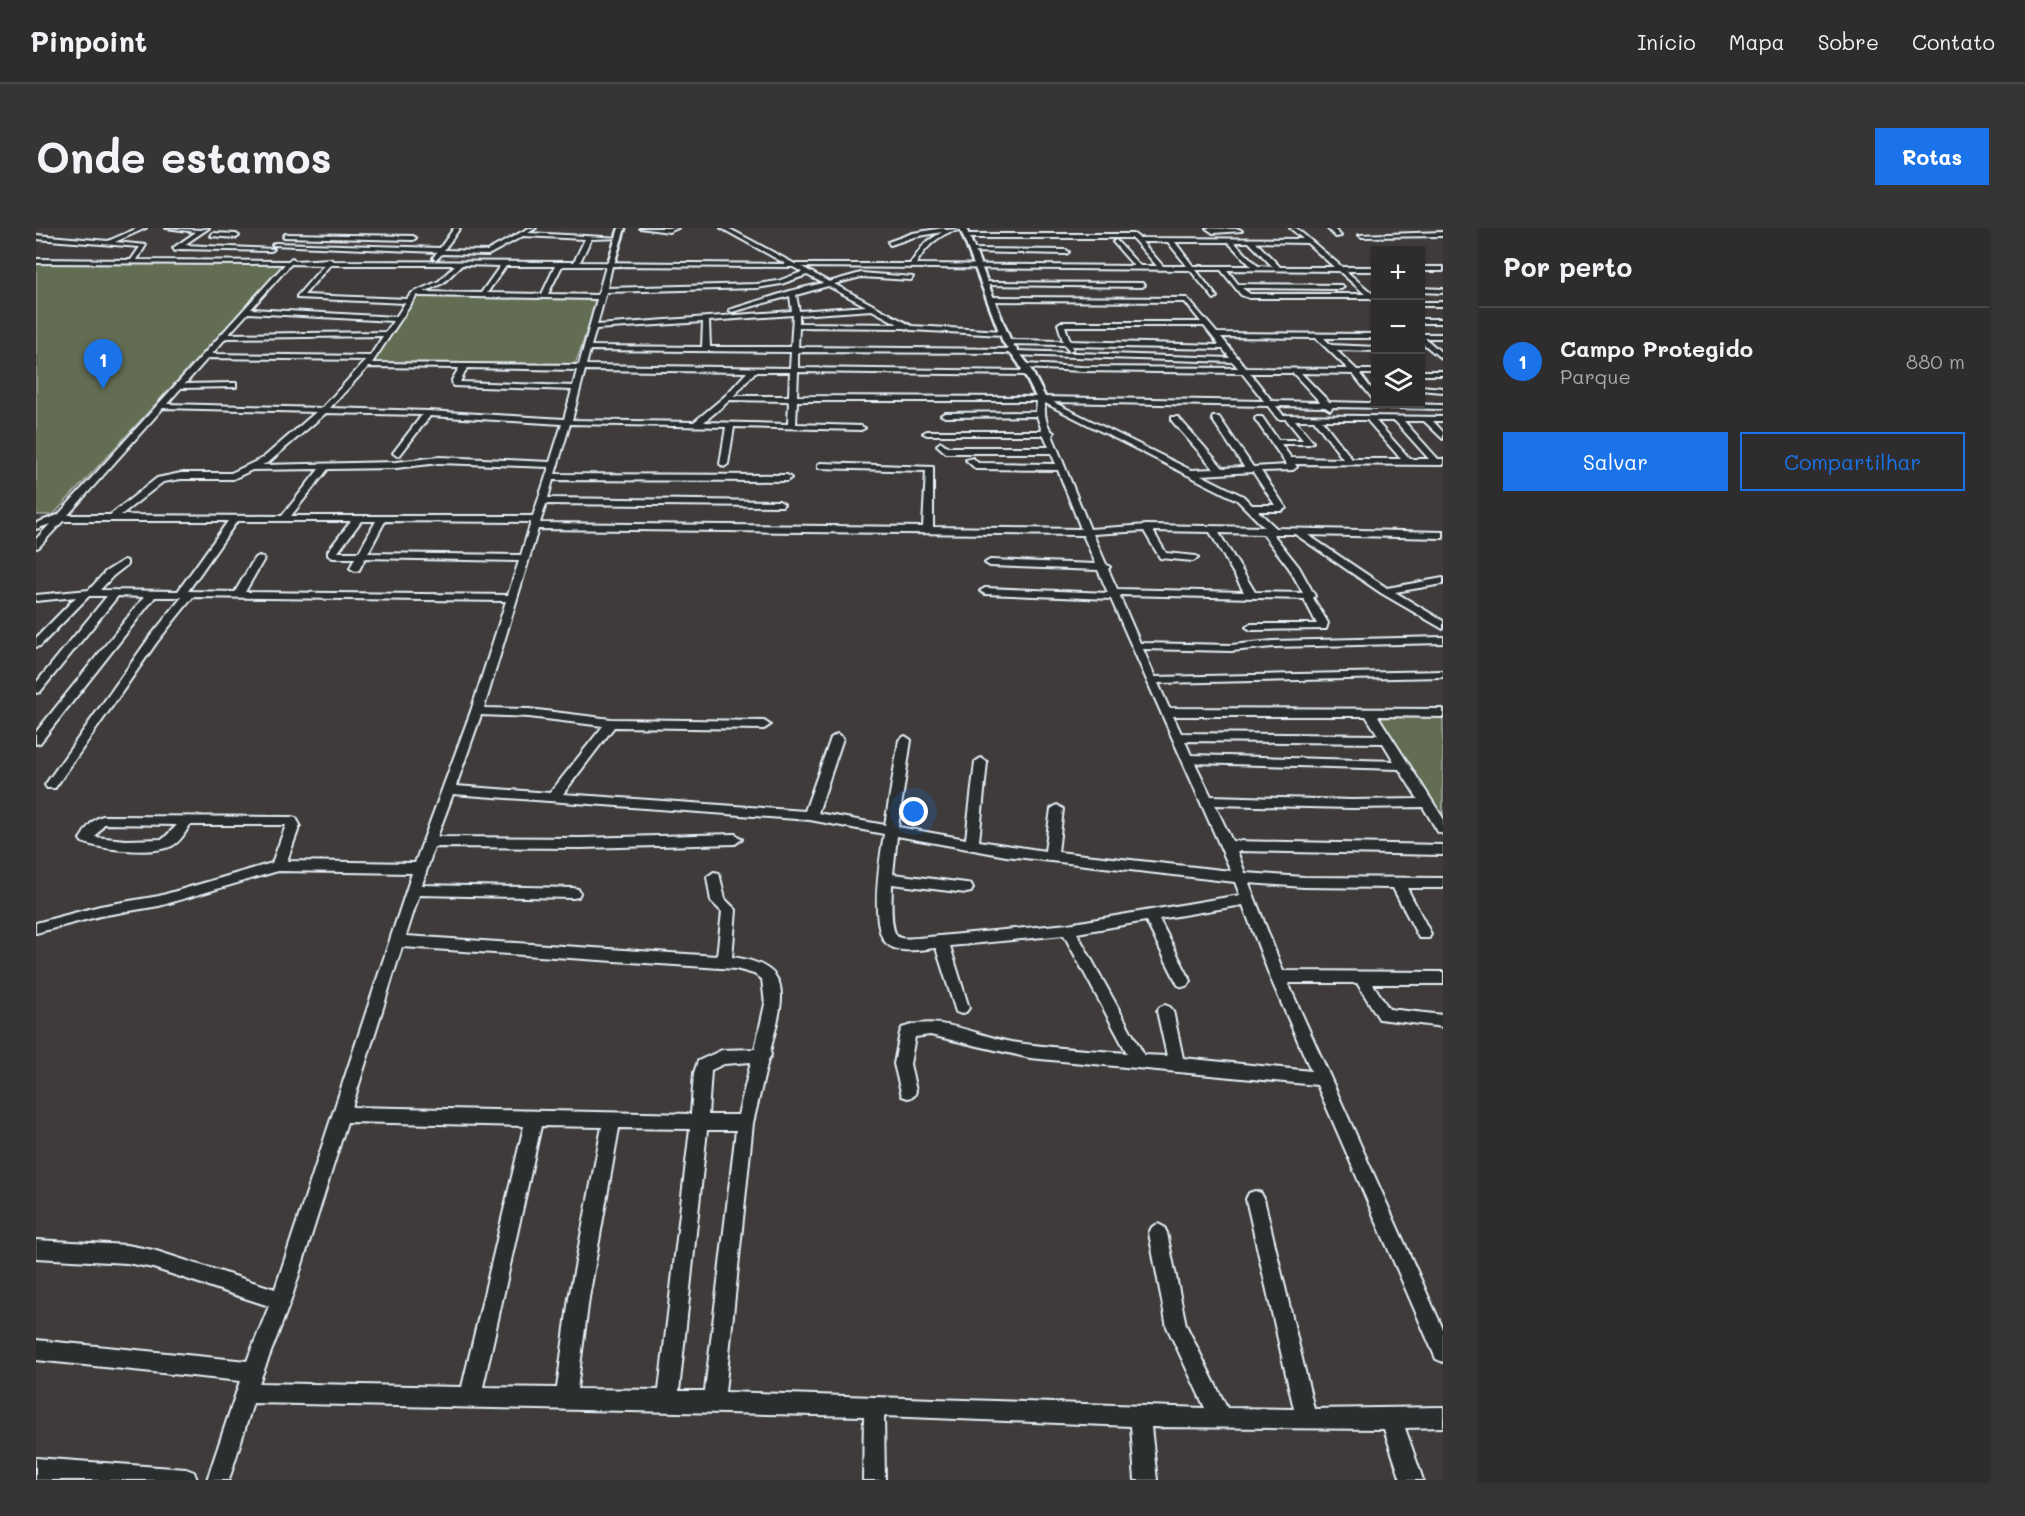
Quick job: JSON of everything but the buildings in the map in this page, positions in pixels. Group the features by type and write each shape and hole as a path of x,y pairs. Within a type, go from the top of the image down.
{"street":[{"path":"68,261 143,228"},
{"path":"170,228 198,231"},
{"path":"162,261 198,231 206,228"},
{"path":"432,263 457,228"},
{"path":"178,247 315,246 488,253 533,228"},
{"path":"218,1480 253,1372 281,1300 429,842 477,711 567,422 592,327 622,228"},
{"path":"643,228 669,230 675,228"},
{"path":"724,228 907,326"},
{"path":"1127,228 1162,268"},
{"path":"1209,228 1213,231 1245,231"},
{"path":"1329,228 1338,236"},
{"path":"1354,228 1370,241"},
{"path":"258,261 292,229 351,231"},
{"path":"912,266 922,249 948,230"},
{"path":"890,243 913,235 948,230 1168,240 1309,241"},
{"path":"965,230 971,251 1010,349 1025,369 1041,399 1041,414 1087,532 1105,567 1176,737 1228,846 1278,977 1443,1352"},
{"path":"1293,231 1309,241 1363,289 1371,293"},
{"path":"93,242 111,233"},
{"path":"1161,234 1214,297"},
{"path":"1190,234 1196,240"},
{"path":"213,235 236,236 222,247"},
{"path":"1362,235 1377,235 1386,238 1443,236"},
{"path":"285,236 413,238"},
{"path":"552,247 557,236"},
{"path":"36,237 144,246 133,261"},
{"path":"36,545 247,311 296,260 327,237"},
{"path":"496,237 619,238"},
{"path":"576,265 590,237"},
{"path":"36,243 48,238"},
{"path":"1208,240 1215,247"},
{"path":"1229,240 1257,269"},
{"path":"1250,240 1280,269"},
{"path":"1024,241 1039,268"},
{"path":"1270,241 1278,248"},
{"path":"1116,242 1138,268"},
{"path":"1051,243 1055,252"},
{"path":"1061,243 1074,268"},
{"path":"971,251 1066,252"},
{"path":"683,264 687,256"},
{"path":"1106,256 1112,268"},
{"path":"761,257 779,257"},
{"path":"1286,257 1299,269"},
{"path":"36,261 296,260 503,265 683,264 978,268 1371,269"},
{"path":"330,261 299,297 544,296 757,286 779,283 806,273"},
{"path":"112,518 160,480 182,476 233,477 251,468 291,441 324,410 372,358 412,297 441,282 460,264"},
{"path":"675,264 675,272"},
{"path":"483,295 503,265"},
{"path":"544,296 559,265"},
{"path":"753,265 757,286"},
{"path":"1223,269 1243,294 1249,296 1371,295"},
{"path":"1425,269 1443,269"},
{"path":"1434,269 1443,276"},
{"path":"709,318 792,292 861,275 911,278"},
{"path":"675,289 676,280"},
{"path":"984,284 1142,285"},
{"path":"1237,286 1363,289"},
{"path":"1425,286 1432,291"},
{"path":"1425,290 1443,291"},
{"path":"792,292 796,314 792,428"},
{"path":"992,303 1187,300 1281,417 1443,419"},
{"path":"992,303 1188,308"},
{"path":"1425,304 1443,304"},
{"path":"592,327 873,308"},
{"path":"247,311 397,319"},
{"path":"1425,312 1443,313"},
{"path":"289,321 295,314"},
{"path":"706,349 709,318"},
{"path":"1425,321 1443,321"},
{"path":"1081,369 1066,343 1061,324 1206,324"},
{"path":"795,325 907,326 927,331 1003,333"},
{"path":"271,342 283,328"},
{"path":"224,336 387,334"},
{"path":"1215,335 1371,336"},
{"path":"1317,335 1354,372 1371,394"},
{"path":"1425,337 1443,336"},
{"path":"894,342 899,351 904,372"},
{"path":"1425,342 1443,358"},
{"path":"587,348 899,351 1010,349 1066,343 1224,347"},
{"path":"1327,347 1371,349"},
{"path":"259,356 265,349"},
{"path":"1010,349 1072,355 1234,360"},
{"path":"1425,350 1443,351"},
{"path":"206,356 372,358"},
{"path":"365,365 752,371 904,372 1081,369 1371,372"},
{"path":"465,368 456,380 456,384 576,388"},
{"path":"696,424 728,398 752,371"},
{"path":"1296,373 1337,417"},
{"path":"1425,373 1443,373"},
{"path":"179,386 233,385"},
{"path":"1366,386 1371,386"},
{"path":"1425,388 1443,390"},
{"path":"728,398 1199,401 1270,405 1371,403"},
{"path":"985,591 1252,596 1307,596 1312,594 1269,531 1251,508 1239,498 1041,399"},
{"path":"161,406 428,413 567,422 861,428"},
{"path":"1425,406 1443,407"},
{"path":"1382,408 1439,462"},
{"path":"397,453 428,413"},
{"path":"945,414 1041,414"},
{"path":"1316,417 1349,461"},
{"path":"1277,442 1309,442 1289,418"},
{"path":"1369,418 1407,461"},
{"path":"1425,418 1443,437"},
{"path":"1175,419 1221,472"},
{"path":"1216,419 1281,508 1251,508"},
{"path":"1188,473 1293,467 1291,461 1259,419"},
{"path":"724,464 730,425"},
{"path":"927,433 1050,433"},
{"path":"941,445 946,450 1055,450"},
{"path":"251,468 396,465 439,460 551,471 788,478"},
{"path":"970,460 976,466 1061,467"},
{"path":"1291,461 1439,462"},
{"path":"284,519 326,466"},
{"path":"821,466 930,469 928,530"},
{"path":"542,501 780,504"},
{"path":"36,526 58,518 382,519 928,530 1087,532 1147,528 1443,535"},
{"path":"51,785 186,594 234,519"},
{"path":"358,519 332,553 335,556 525,558"},
{"path":"355,568 382,519"},
{"path":"1147,528 1162,556 1193,558"},
{"path":"1213,530 1252,596"},
{"path":"1296,531 1385,591 1443,626"},
{"path":"239,594 259,560"},
{"path":"36,645 124,562"},
{"path":"990,563 1105,567"},
{"path":"1385,591 1443,581"},
{"path":"36,598 115,593 511,598"},
{"path":"36,690 115,593"},
{"path":"36,740 152,594"},
{"path":"1251,627 1322,627 1323,623 1307,596"},
{"path":"1137,646 1231,648 1273,644 1443,640"},
{"path":"1152,680 1443,674"},
{"path":"477,711 611,723 764,725"},
{"path":"1165,712 1443,713"},
{"path":"1370,713 1443,829"},
{"path":"553,798 611,723"},
{"path":"1176,737 1388,739"},
{"path":"810,816 837,738"},
{"path":"905,741 890,830 886,928 890,938 902,944 1068,929 1247,899"},
{"path":"1186,759 1403,765"},
{"path":"972,844 981,762"},
{"path":"449,790 810,816 1050,857 1238,877 1304,882 1443,883"},
{"path":"1206,800 1427,803"},
{"path":"1050,857 1057,809"},
{"path":"186,821 175,837 161,844 99,843 87,839 98,822 103,820 291,821 293,825 278,866"},
{"path":"429,842 581,843 735,839"},
{"path":"1228,846 1443,850"},
{"path":"36,928 100,911 159,901 278,866 422,868"},
{"path":"714,877 718,901 729,910 724,964"},
{"path":"887,878 966,888"},
{"path":"1398,884 1424,934"},
{"path":"414,890 573,893"},
{"path":"1150,917 1183,981"},
{"path":"1068,929 1140,1062"},
{"path":"398,941 572,951 724,964 760,970 769,976 774,987 773,1004 763,1055 745,1124 714,1403"},
{"path":"941,941 961,1008"},
{"path":"1278,977 1443,978"},
{"path":"1361,977 1384,1015 1443,1021"},
{"path":"1165,1011 1176,1064"},
{"path":"908,1091 902,1064 908,1033 915,1030 962,1033 1005,1047 1062,1057 1176,1064 1322,1079"},
{"path":"668,1402 704,1066 722,1057 763,1055"},
{"path":"340,1114 745,1124"},
{"path":"470,1398 534,1120"},
{"path":"566,1399 579,1298 612,1121"},
{"path":"1255,1198 1306,1418"},
{"path":"1158,1233 1177,1327 1220,1417"},
{"path":"36,1249 127,1254 153,1259 281,1300"},
{"path":"36,1350 253,1372"},
{"path":"248,1393 874,1406 1220,1417 1391,1419 1443,1417"},
{"path":"874,1406 874,1480"},
{"path":"1140,1415 1146,1480"},
{"path":"1391,1419 1412,1480"},
{"path":"36,1469 186,1480"}],"green space":[{"path":"36,262 285,264 53,515 36,515"},
{"path":"417,294 599,296 574,368 366,363"},
{"path":"1375,714 1443,715 1443,821"}],"place":[{"name":"Campo Protegido","path":"103,389"}]}
